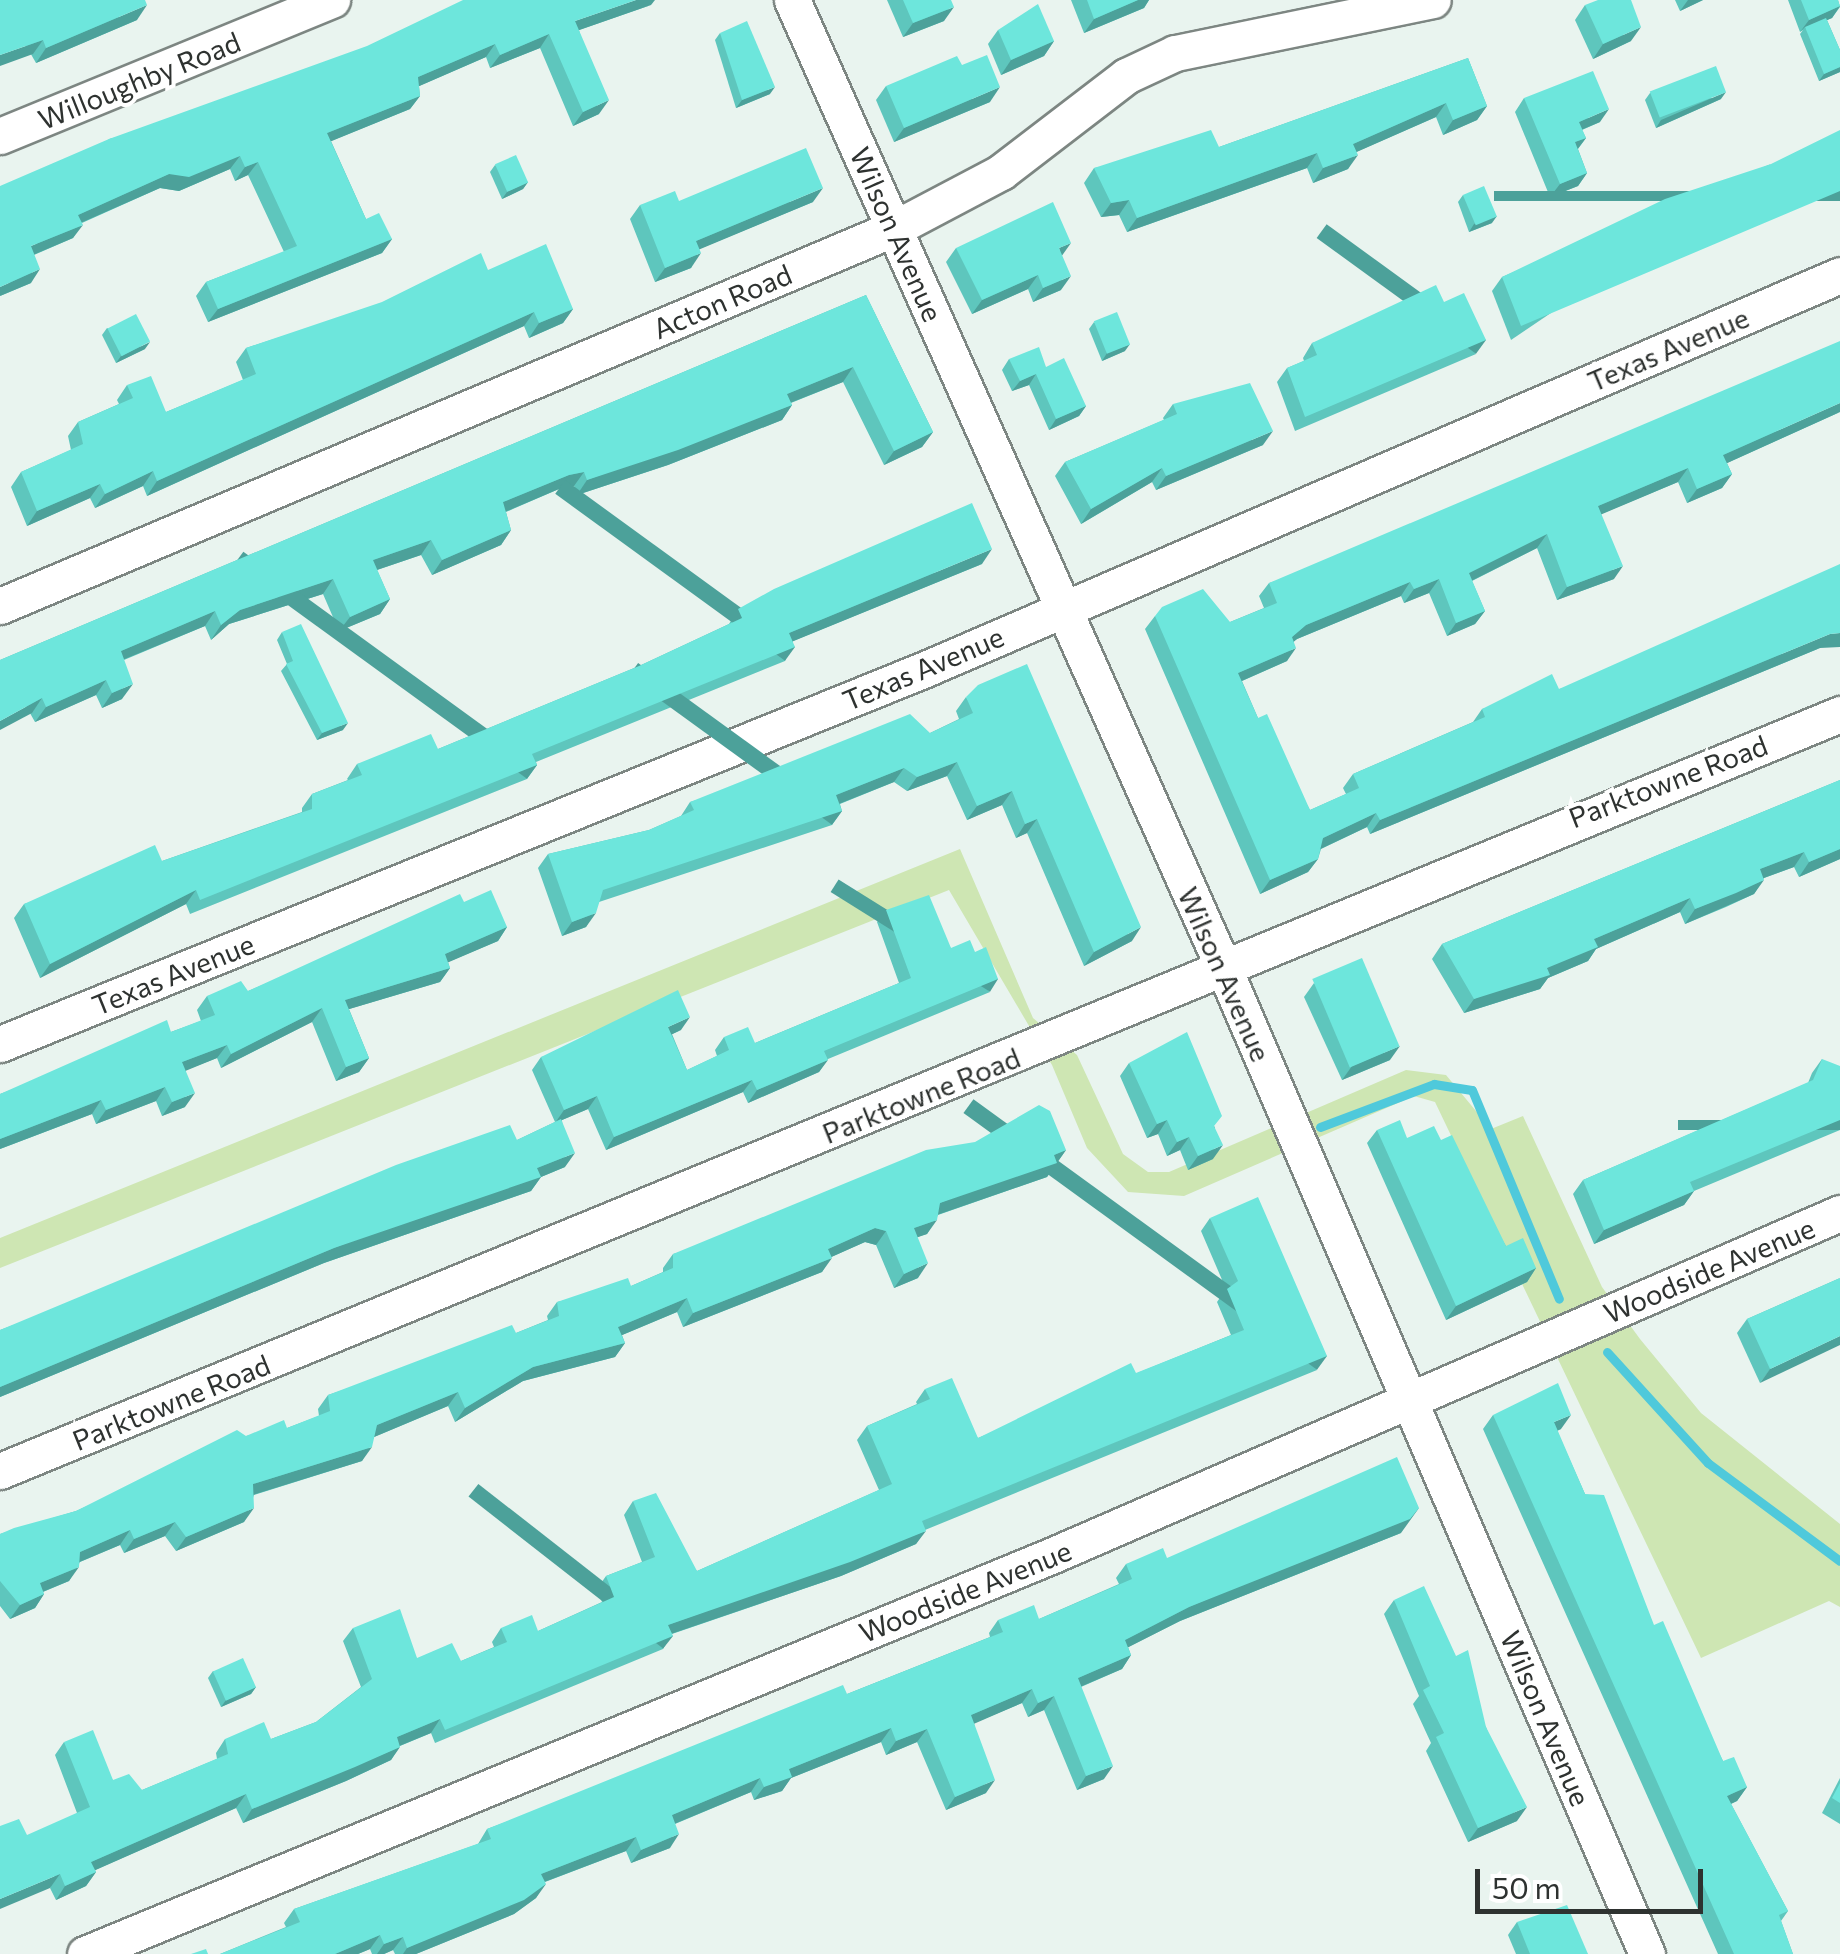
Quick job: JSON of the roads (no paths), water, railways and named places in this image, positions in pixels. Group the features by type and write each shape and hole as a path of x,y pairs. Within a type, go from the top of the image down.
{"street":[{"name":"Willoughby Road","path":"0,136 332,0"},
{"name":"Wilson Avenue","path":"792,0 1224,971 1647,1954"},
{"name":"Acton Road","path":"0,606 896,228 1000,172 1126,76 1174,53 1433,0"},
{"name":"Texas Avenue","path":"0,1044 1063,607 1840,275"},
{"name":"Parktowne Road","path":"0,1471 1224,971 1529,835 1840,714"},
{"name":"Woodside Avenue","path":"84,1954 1410,1404 1840,1213"}],"waterway":[{"path":"1320,1127 1434,1084 1472,1090 1559,1299"},
{"path":"1607,1352 1708,1463 1840,1561"}]}
